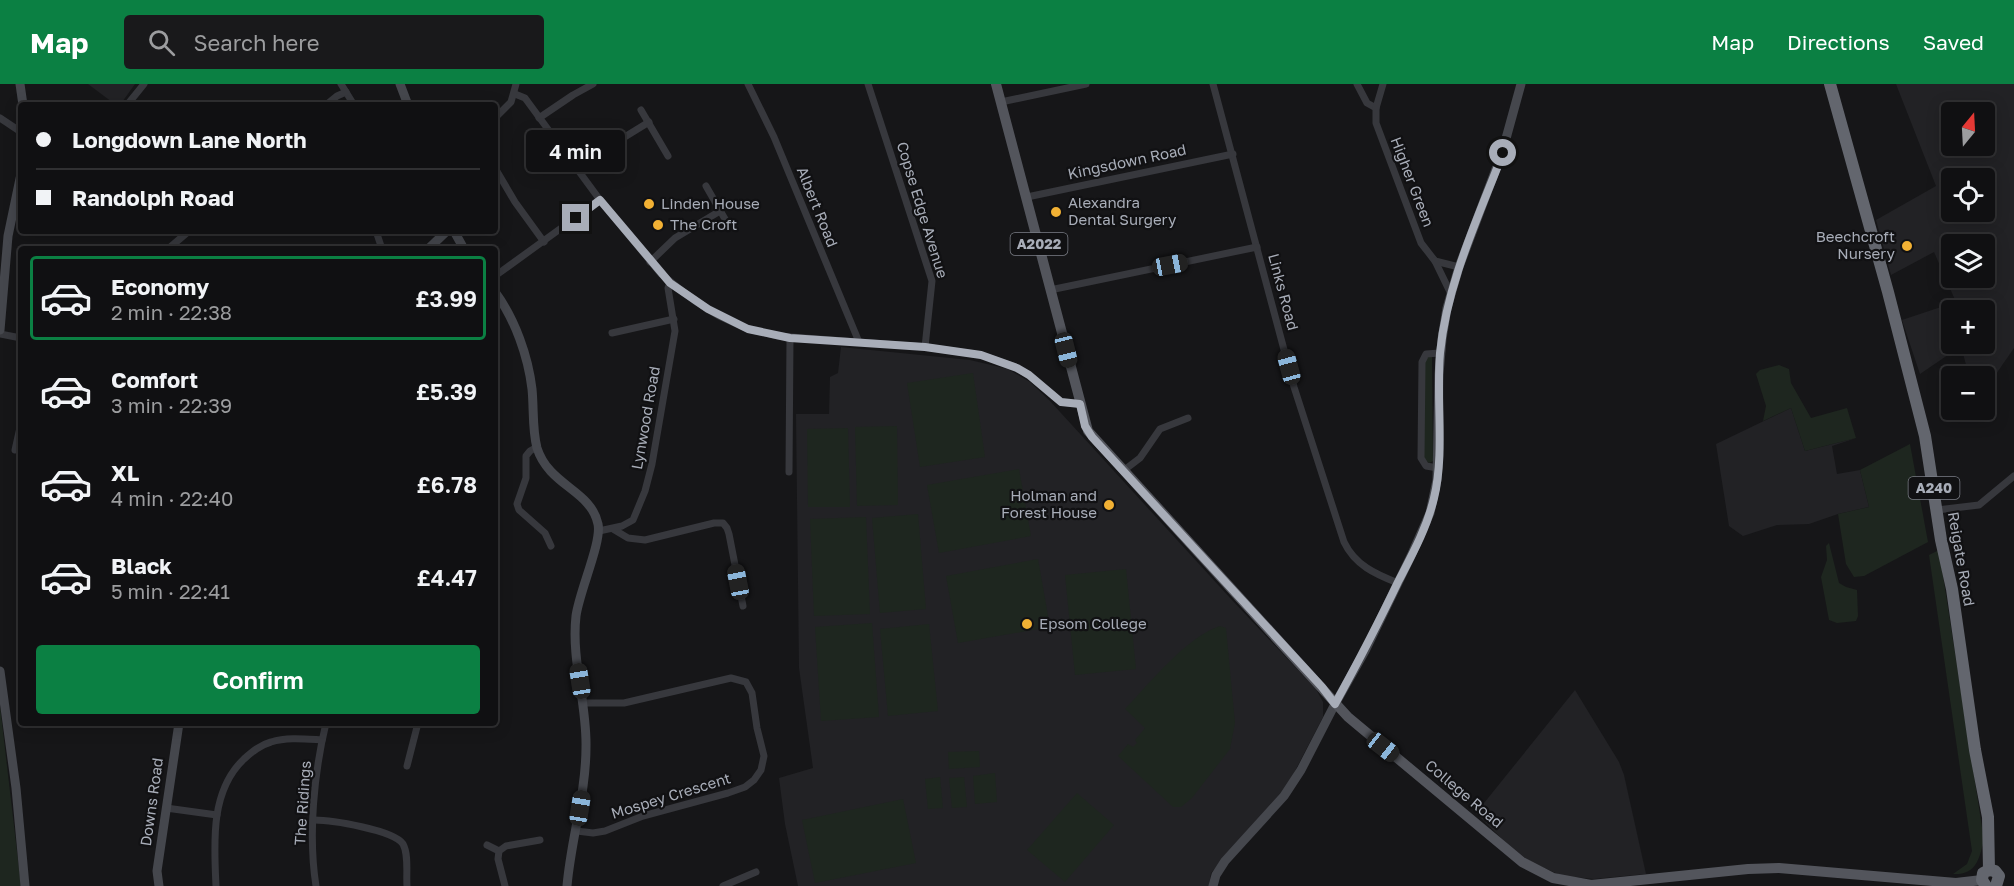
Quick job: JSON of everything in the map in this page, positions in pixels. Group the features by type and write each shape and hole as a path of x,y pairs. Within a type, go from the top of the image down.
{"highway":[{"name":"Reigate Road","path":"1830,84 1925,436 1941,540 1952,589 1975,750 1988,817 1986,879"},
{"path":"1986,879 1995,871 1999,876 1996,886"}],"main road":[{"path":"20,84 22,102"},
{"path":"400,84 407,102"},
{"name":"A2022","path":"996,84 1080,404"},
{"path":"1214,886 1216,874 1225,861 1289,788 1365,651 1430,513 1436,490 1438,468 1440,353 1451,294 1459,267 1503,153 1521,84"},
{"path":"0,332 4,236 18,204"},
{"path":"431,246 444,234"},
{"path":"498,297 511,320 527,363 537,447 549,471 589,505 599,531 576,614 577,660 584,703 586,756 577,831 567,886"},
{"name":"College Road","path":"1080,404 1088,431 1335,704 1362,730 1522,862 1552,878 1591,885 1779,868 1956,883 1986,879"},
{"path":"0,671 16,788 25,886"},
{"name":"Downs Road","path":"159,886 157,871 179,726"}],"street":[{"path":"129,102 144,84"},
{"path":"341,84 352,102"},
{"path":"498,116 506,109 515,94 516,84"},
{"path":"540,118 593,84"},
{"name":"Albert Road","path":"748,84 774,137 859,342"},
{"name":"Copse Edge Avenue","path":"868,84 931,278 925,347"},
{"path":"1001,102 1086,84"},
{"name":"Links Road","path":"1213,84 1294,387 1344,542 1359,564 1398,583"},
{"path":"1357,84 1367,103 1376,108"},
{"name":"Higher Green","path":"1383,84 1376,108 1378,130 1421,243 1435,261 1451,294"},
{"path":"330,102 346,92"},
{"path":"515,94 525,98 600,200 650,262 670,283 695,301 732,322 756,331 790,338 963,351 996,359 1029,375 1061,402 1080,404"},
{"path":"641,110 669,156"},
{"path":"0,118 18,130"},
{"path":"576,167 648,122"},
{"name":"Kingsdown Road","path":"1027,197 1233,154"},
{"path":"498,173 543,242"},
{"path":"706,186 729,226"},
{"path":"498,274 600,200"},
{"path":"650,262 675,238 720,211"},
{"path":"172,246 186,234"},
{"path":"1050,290 1257,247"},
{"path":"1435,261 1459,267"},
{"name":"Lynwood Road","path":"614,529 633,520 647,483 675,331 669,293 670,283"},
{"path":"612,333 674,319"},
{"path":"0,332 18,337"},
{"path":"789,472 790,338"},
{"path":"1438,468 1426,466 1421,458 1422,362 1426,354 1440,353"},
{"path":"1123,471 1140,458 1160,429 1188,418"},
{"path":"15,450 18,436"},
{"path":"537,447 526,456 526,478 517,504 519,510 544,533 551,546"},
{"path":"1937,510 1979,505 2014,476"},
{"path":"599,531 614,529 621,535 636,540 723,523 729,534 742,606"},
{"name":"Mospey Crescent","path":"577,831 593,833 605,831 643,816 737,790 754,780 761,770 764,756 752,693 746,682 739,679 731,678 624,703 584,703"},
{"name":"The Ridings","path":"316,886 313,870 315,796 325,726"},
{"path":"407,766 417,726"},
{"path":"216,886 217,815 220,797 231,774 263,745 283,740 322,740"},
{"path":"166,808 217,815"},
{"path":"314,820 347,824 397,838 405,850 407,886"},
{"path":"504,886 498,859 499,851 506,846 540,840"},
{"path":"487,845 499,851"},
{"path":"723,886 756,872"}],"shaded area":[{"path":"88,84 135,84 122,102 112,102"},
{"path":"1896,84 2014,84 2014,348 1995,376 1995,366 1966,366 1963,354 1995,354 1995,300 1955,300 1950,288 1995,288 1995,234 1941,234 1941,268 1934,252 1891,275 1876,220 1936,186"},
{"path":"1941,307 1941,354 1949,354 1920,374 1902,320"},
{"name":"Epsom College","path":"841,347 970,360 1008,369 1030,382 1316,689 1323,702 1323,717 1283,794 1211,873 1209,886 798,886 785,824 779,778 813,768 799,668 796,414 829,414 830,377 838,373"},
{"path":"1432,357 1433,461 1429,463 1423,458 1425,358"},
{"path":"1779,365 1789,369 1791,383 1811,418 1847,408 1856,438 1805,451 1791,408 1763,421 1766,406 1756,374 1760,370"},
{"path":"973,373 985,457 920,467 907,383"},
{"path":"1791,408 1805,451 1856,438 1832,446 1837,474 1860,470 1869,507 1809,524 1777,525 1743,536 1729,526 1716,444"},
{"path":"897,426 898,505 857,506 855,427"},
{"path":"848,428 850,507 808,507 807,429"},
{"path":"1910,444 1928,542 1864,576 1854,577 1846,564 1838,514 1869,507 1860,470"},
{"path":"1019,469 1031,536 939,553 927,485"},
{"path":"918,514 926,609 880,613 872,518"},
{"path":"866,517 870,614 814,616 810,519"},
{"path":"1829,543 1839,583 1857,590 1858,616 1856,621 1837,623 1829,620 1821,577 1827,560 1826,546"},
{"path":"1939,550 1984,840 1975,865 1961,874 1953,874 1967,864 1972,851 1929,555"},
{"path":"1038,559 1050,627 958,643 946,576"},
{"path":"1126,569 1136,669 1075,675 1065,575"},
{"path":"872,623 879,717 821,721 815,627"},
{"path":"929,624 938,711 888,716 880,629"},
{"path":"1220,626 1226,628 1235,723 1230,749 1192,798 1181,807 1173,807 1118,756 1128,744 1133,747 1137,743 1135,740 1145,728 1125,709 1182,650 1194,640"},
{"path":"1575,690 1619,762 1624,775 1646,874 1594,879 1562,876 1533,863 1513,850 1476,813"},
{"path":"0,706 21,886 0,886"},
{"path":"979,751 980,767 949,769 948,752"},
{"path":"995,773 997,802 975,804 973,776"},
{"path":"940,777 943,808 928,809 925,779"},
{"path":"964,777 967,807 952,808 949,778"},
{"path":"1077,793 1114,825 1065,882 1027,850"},
{"path":"903,799 916,863 815,883 802,820"}],"place":[{"name":"Linden House","path":"649,204"},
{"name":"Alexandra Dental Surgery","path":"1056,212"},
{"name":"The Croft","path":"658,225"},
{"name":"Beechcroft Nursery","path":"1907,246"},
{"name":"Holman and Forest House","path":"1109,505"},
{"name":"Epsom College","path":"1027,624"}],"route":[{"path":"576,218 600,200 670,283 708,309 748,329 790,338 925,347 981,355 1013,366 1029,375 1061,402 1080,404 1085,426 1092,437 1322,687 1335,704 1365,651 1430,513 1437,480 1438,375 1447,308 1459,267 1503,153"}]}
